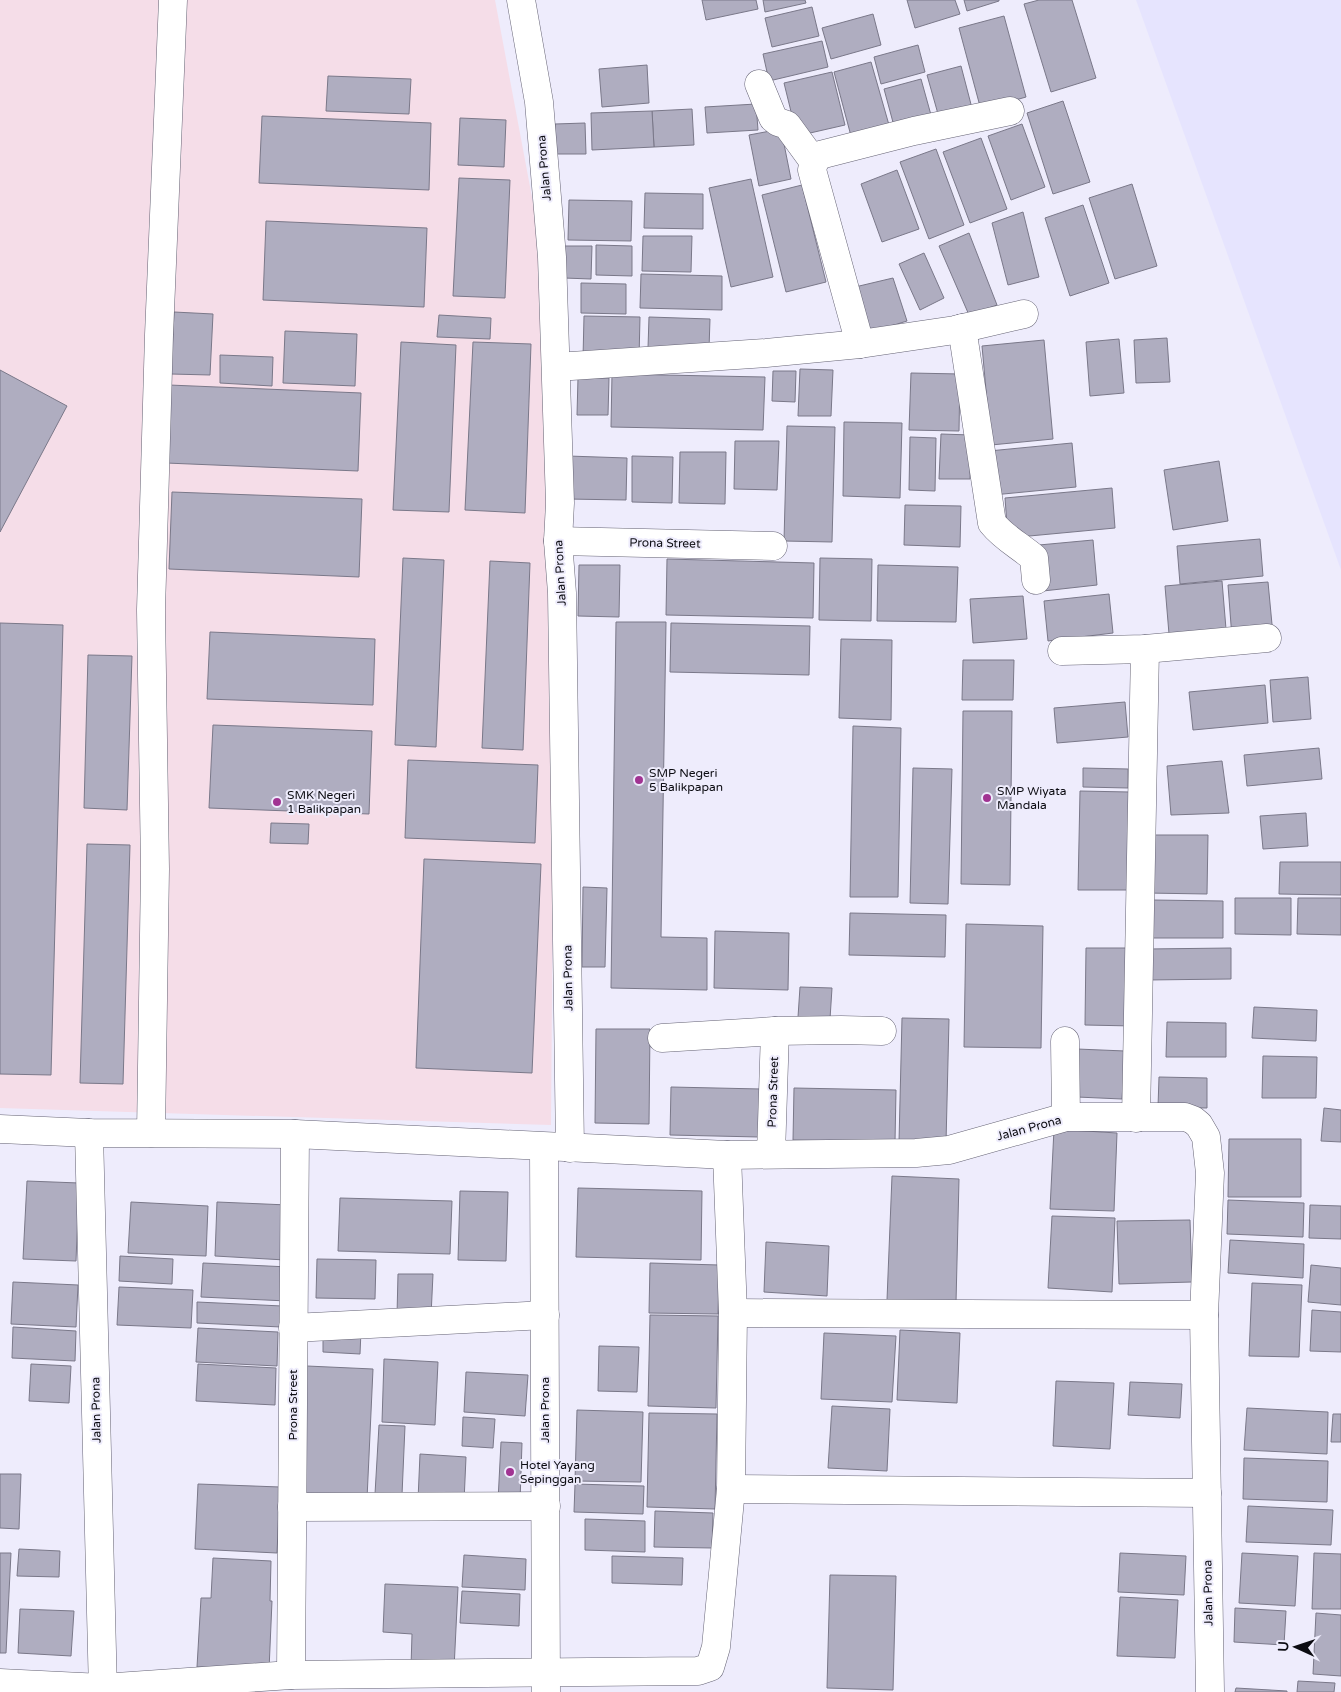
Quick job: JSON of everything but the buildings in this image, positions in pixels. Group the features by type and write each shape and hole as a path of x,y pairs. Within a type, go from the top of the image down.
{"street":[{"path":"151,1133 156,869 151,610 158,335 173,0"},
{"name":"Jalan Prona","path":"521,0 539,102 552,257 560,503 558,541 562,593 557,1148 545,1315 546,1683"},
{"path":"759,84 773,118 787,125 814,162"},
{"path":"860,344 812,170 814,162 820,155 914,131 1010,111"},
{"path":"556,367 766,353 860,344 962,328 1024,314"},
{"path":"962,328 992,524 1002,535 1021,546 1034,558 1036,580"},
{"name":"Prona Street","path":"558,541 773,546"},
{"path":"1062,651 1145,649 1267,638"},
{"path":"1136,1118 1145,649"},
{"path":"662,1038 775,1031 882,1031"},
{"name":"Prona Street","path":"771,1154 775,1031"},
{"path":"1064,1041 1066,1117"},
{"name":"Jalan Prona","path":"0,1129 89,1133 295,1134 727,1156 916,1153 949,1150 1066,1117 1185,1117 1193,1120 1199,1125 1206,1137 1210,1173 1204,1315 1210,1692"},
{"name":"Jalan Prona","path":"89,1133 103,1690"},
{"name":"Prona Street","path":"291,1675 295,1134"},
{"path":"0,1683 103,1690 291,1675 546,1683 698,1671 710,1667 716,1647 731,1489 733,1313 727,1156"},
{"path":"733,1313 1204,1315"},
{"path":"293,1328 545,1315"},
{"path":"731,1489 1206,1493"},
{"path":"292,1507 546,1506"}],"shaded area":[{"name":"SMK Negeri 1 Balikpapan","path":"0,0 495,0 543,256 556,495 551,1125 0,1108"},
{"path":"1136,0 1341,0 1341,570"}],"place":[{"name":"SMP Negeri 5 Balikpapan","path":"639,780"},
{"name":"SMP Wiyata Mandala","path":"987,798"},
{"name":"SMK Negeri 1 Balikpapan","path":"277,802"},
{"name":"Hotel Yayang Sepinggan","path":"510,1472"}]}
